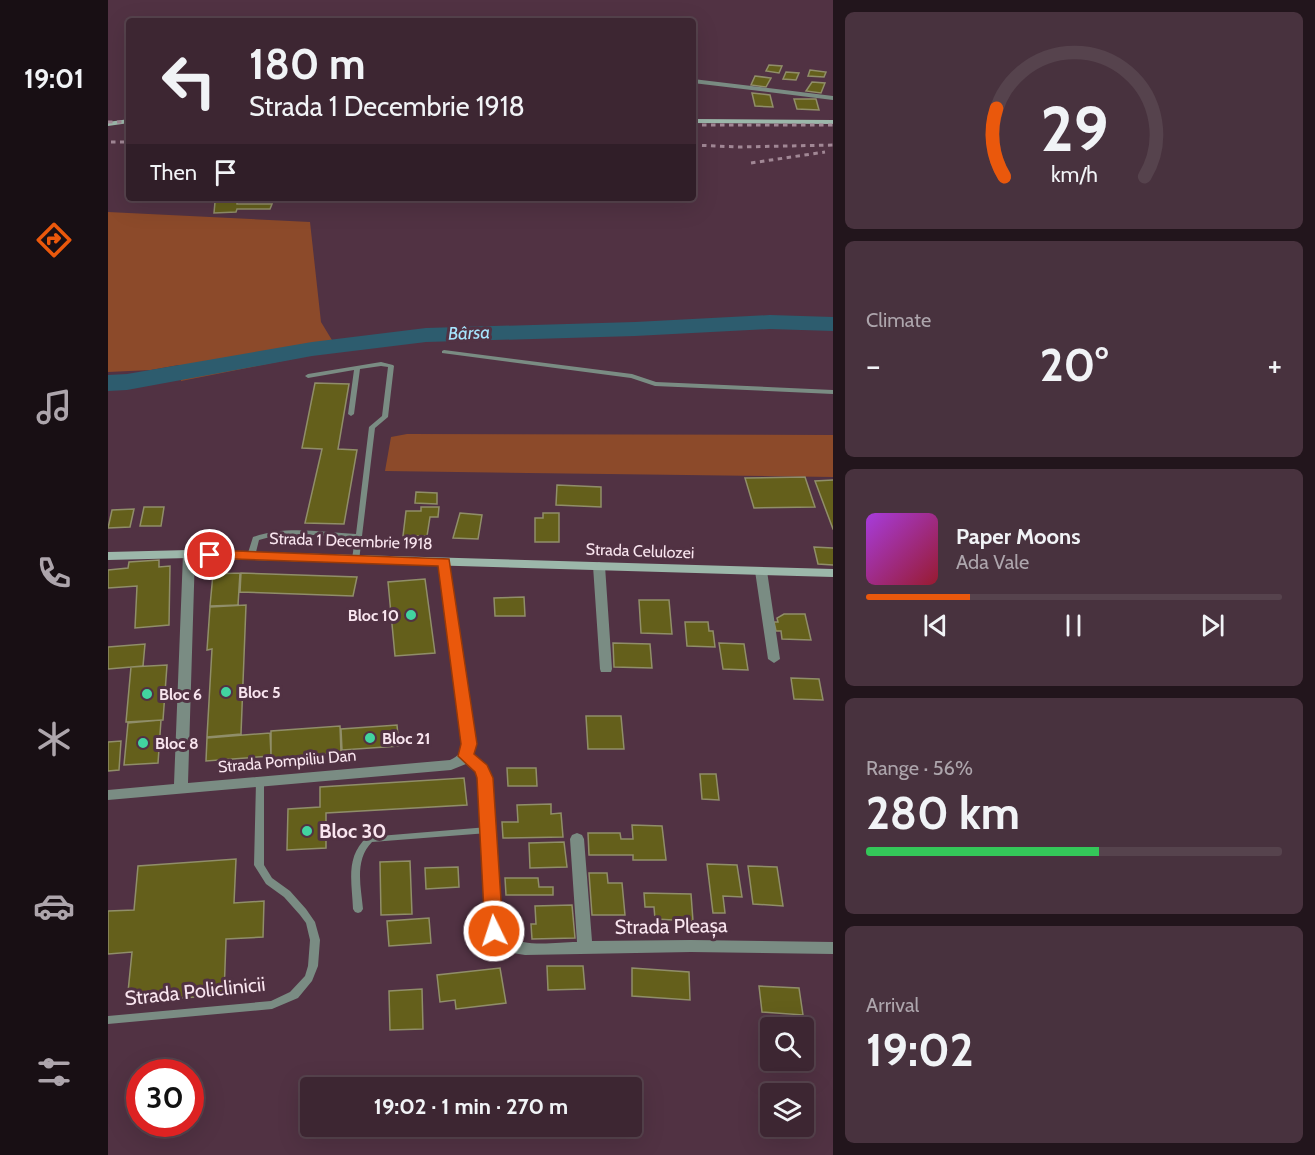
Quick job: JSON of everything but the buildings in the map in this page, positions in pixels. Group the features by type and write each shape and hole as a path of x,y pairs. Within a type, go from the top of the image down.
{"street":[{"path":"696,81 833,99"},
{"path":"108,124 126,121"},
{"path":"696,121 833,122"},
{"path":"181,788 189,554"},
{"name":"Strada 1 Decembrie 1918","path":"108,556 189,554 445,562 469,744 466,756"},
{"name":"Strada Celulozei","path":"445,562 833,573"},
{"path":"599,566 606,669"},
{"path":"761,571 774,659"},
{"path":"466,756 482,769 485,778 488,830"},
{"name":"Strada Pompiliu Dan","path":"108,795 451,765 466,756"},
{"name":"Strada Pleașa","path":"488,830 494,931 500,941 509,947 833,948"},
{"path":"577,839 585,948"}],"lane":[{"path":"444,352 632,376 656,384 833,392"},
{"path":"308,376 381,364 388,364 392,368 386,417 372,427 356,559"},
{"path":"351,414 357,368"},
{"path":"251,556 256,539 262,535 359,536"},
{"name":"Strada Policlinicii","path":"108,1020 272,1005 294,995 309,978 316,952 310,922 287,894 268,882 259,865 260,782"},
{"path":"358,909 356,858 361,846 370,839 488,830"}],"shaded area":[{"path":"108,212 310,222 321,322 338,350 181,381 179,365 151,370 108,372"},
{"path":"407,434 833,435 833,477 385,471 391,437"}],"waterway":[{"name":"Bârsa","path":"108,383 127,382 312,349 426,335 635,329 770,322 833,324"}],"railway":[{"path":"108,122 126,122"},
{"path":"696,125 833,125"},
{"path":"111,142 126,142"},
{"path":"696,145 738,147 833,145"},
{"path":"751,163 825,152"}],"place":[{"name":"Bloc 10","path":"411,615"},
{"name":"Bloc 5","path":"226,692"},
{"name":"Bloc 6","path":"147,694"},
{"name":"Bloc 21","path":"370,738"},
{"name":"Bloc 8","path":"143,743"},
{"name":"Bloc 30","path":"307,831"}],"route":[{"path":"210,555 445,562 469,744 466,756 482,769 485,778 494,931"}]}
